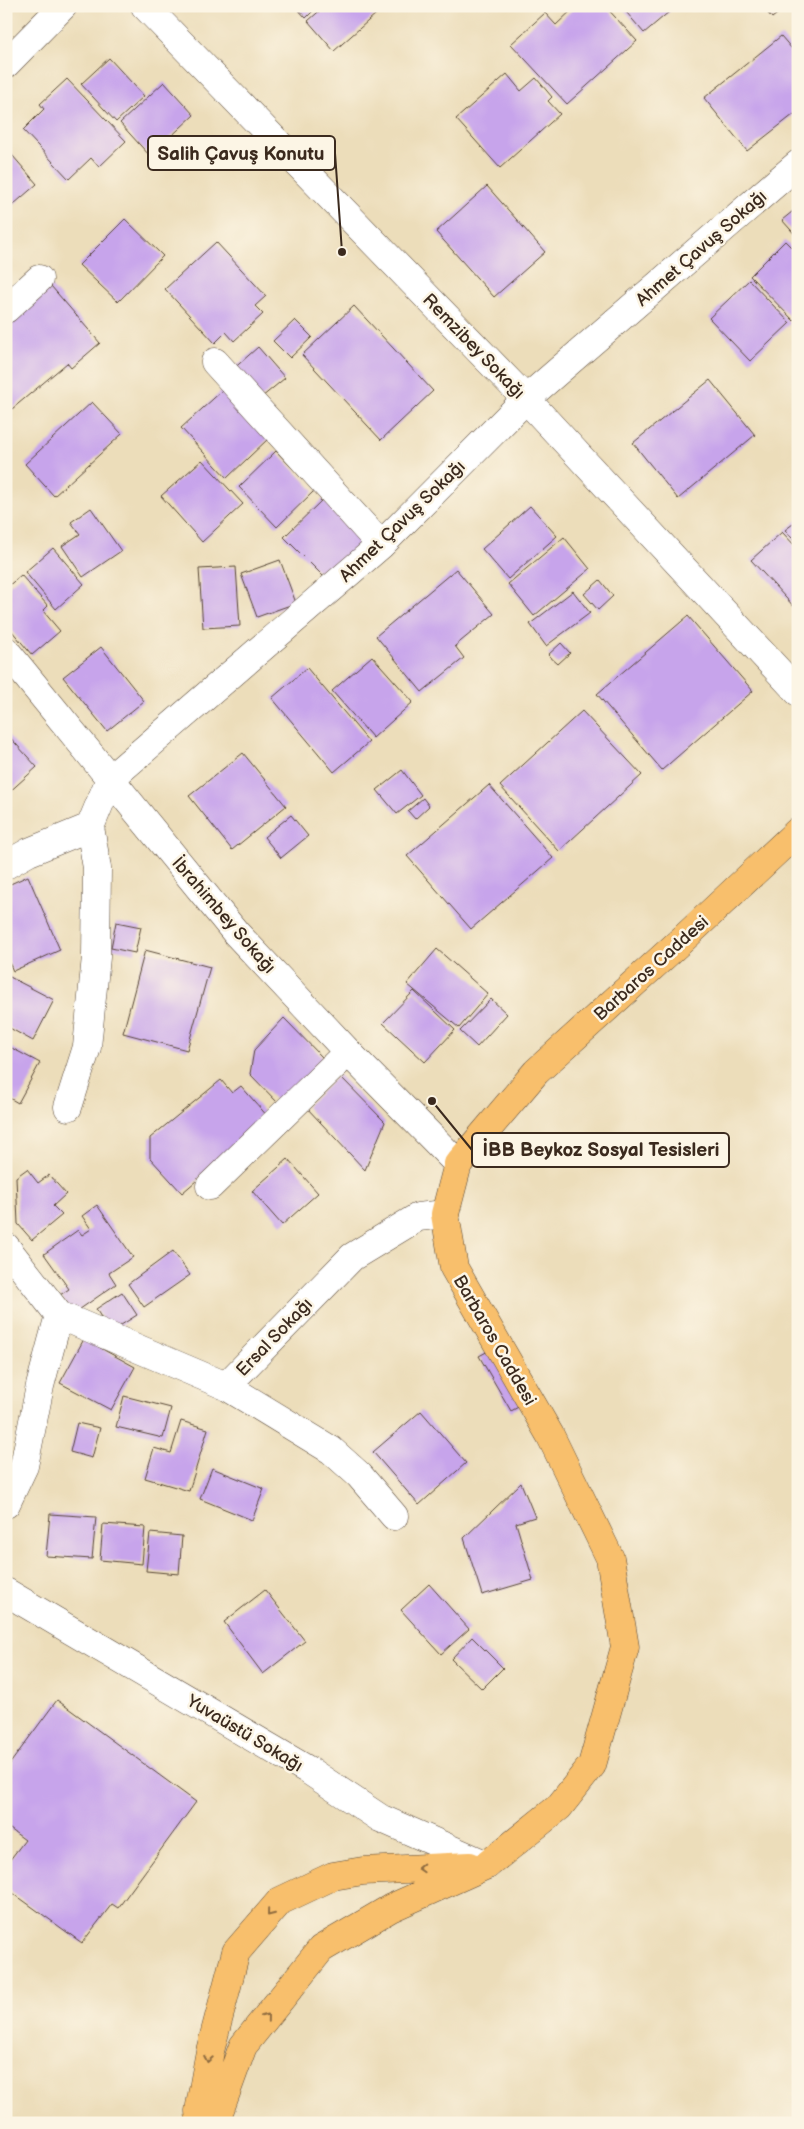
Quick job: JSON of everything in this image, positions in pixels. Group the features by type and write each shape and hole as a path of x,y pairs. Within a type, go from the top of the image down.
{"main road":[{"name":"Barbaros Caddesi","path":"215,2123 243,2046 321,1949 391,1908 487,1865 559,1807 592,1765 625,1648 610,1558 550,1435 454,1268 445,1214 458,1164 536,1072 683,939 798,831"},
{"path":"200,2123 199,2111 210,2051 236,1952 280,1901 333,1876 356,1872 487,1865"}],"street":[{"path":"6,64 63,6"},
{"name":"Remzibey Sokağı","path":"145,6 526,399 798,692"},
{"name":"Ahmet Çavuş Sokağı","path":"90,827 110,779 381,545 526,399 798,164"},
{"path":"6,309 39,279"},
{"path":"214,362 381,545"},
{"name":"İbrahimbey Sokağı","path":"6,651 236,934 458,1164"},
{"path":"6,864 29,852 90,827 97,868 96,957 86,1047 68,1107"},
{"path":"210,1186 348,1052"},
{"name":"Ersal Sokağı","path":"6,1247 59,1315 226,1386 352,1257 418,1217 445,1214"},
{"path":"6,1504 24,1466 40,1386 59,1315"},
{"path":"226,1386 331,1450 359,1475 394,1516"},
{"name":"Yuvaüstü Sokağı","path":"6,1592 308,1770 380,1818 487,1865"}],"building":[{"path":"295,6 318,6 306,18"},
{"path":"325,6 385,6 334,51 308,21"},
{"path":"576,6 605,6 637,41 567,104 511,44 545,13 556,25"},
{"path":"621,6 676,6 644,33"},
{"path":"762,6 787,6 772,18"},
{"path":"781,36 798,56 798,111 747,151 704,98"},
{"path":"109,58 144,96 116,122 81,84"},
{"path":"507,74 521,91 536,78 552,97 548,101 560,114 500,168 456,119"},
{"path":"67,79 126,141 99,167 91,158 69,179 23,130 44,109 40,104"},
{"path":"164,82 194,115 150,156 120,123"},
{"path":"6,148 37,184 6,211"},
{"path":"487,186 545,252 494,297 436,232"},
{"path":"798,207 798,238 782,220"},
{"path":"125,219 163,256 118,302 79,265"},
{"path":"785,241 798,254 798,317 794,321 750,276"},
{"path":"216,242 266,296 255,306 263,314 234,341 226,332 215,343 165,289"},
{"path":"749,280 790,323 750,361 709,318"},
{"path":"51,286 100,343 71,368 67,363 6,414 6,325"},
{"path":"354,306 433,391 381,440 302,355"},
{"path":"295,320 312,337 290,358 273,341"},
{"path":"258,347 285,378 256,402 230,372"},
{"path":"710,380 755,435 678,499 633,443"},
{"path":"224,389 269,438 227,478 181,428"},
{"path":"92,402 122,434 54,496 25,464"},
{"path":"276,451 314,491 277,527 239,487"},
{"path":"202,460 243,504 202,542 161,496"},
{"path":"323,499 365,541 327,580 284,537"},
{"path":"530,506 557,536 508,579 482,549"},
{"path":"91,508 121,551 83,577 62,546 80,534 71,522"},
{"path":"798,520 798,545 785,530"},
{"path":"782,532 798,549 797,610 751,560"},
{"path":"564,537 590,569 534,616 508,584"},
{"path":"53,548 84,584 56,609 25,572"},
{"path":"280,560 296,603 257,617 241,574"},
{"path":"236,567 240,626 203,628 199,569"},
{"path":"456,569 494,614 455,646 464,658 422,692 376,636"},
{"path":"21,575 48,606 43,611 60,631 32,655 6,624 6,588"},
{"path":"600,580 613,596 598,610 584,594"},
{"path":"573,591 590,613 546,646 530,624"},
{"path":"688,616 753,691 662,770 597,694"},
{"path":"561,643 570,653 558,664 548,655"},
{"path":"101,647 144,701 107,731 63,677"},
{"path":"372,656 413,702 373,738 332,691"},
{"path":"307,668 369,742 334,772 272,698"},
{"path":"582,711 642,775 559,851 500,786"},
{"path":"6,733 37,767 6,795"},
{"path":"243,753 286,806 232,850 189,796"},
{"path":"402,770 421,795 397,814 377,790"},
{"path":"489,785 553,858 471,929 407,856"},
{"path":"423,798 429,806 415,819 408,811"},
{"path":"291,815 308,836 281,858 264,837"},
{"path":"28,876 60,950 13,971 6,956 6,886"},
{"path":"116,922 141,927 135,953 111,948"},
{"path":"437,949 488,994 459,1028 407,984"},
{"path":"145,950 210,967 187,1050 123,1033"},
{"path":"6,975 54,1000 33,1041 6,1026"},
{"path":"414,991 455,1030 425,1062 383,1023"},
{"path":"491,999 507,1014 477,1047 460,1031"},
{"path":"284,1018 324,1059 278,1103 250,1074 254,1050"},
{"path":"6,1045 40,1063 18,1103 6,1096"},
{"path":"339,1075 385,1122 365,1170 306,1107"},
{"path":"221,1080 232,1093 241,1086 269,1118 182,1193 150,1158 150,1138"},
{"path":"288,1159 318,1193 282,1225 252,1191"},
{"path":"27,1169 38,1183 49,1175 66,1194 53,1206 62,1215 32,1240 18,1224 16,1177"},
{"path":"97,1205 133,1257 109,1273 116,1284 73,1314 60,1295 69,1289 44,1254 78,1230 82,1235 91,1229 82,1216"},
{"path":"173,1251 190,1275 144,1307 128,1284"},
{"path":"122,1292 137,1315 110,1332 96,1309"},
{"path":"84,1339 135,1367 111,1410 60,1383"},
{"path":"492,1349 524,1404 511,1411 479,1356"},
{"path":"124,1396 171,1408 163,1438 116,1427"},
{"path":"421,1411 466,1463 419,1505 373,1452"},
{"path":"181,1421 208,1429 189,1491 145,1478 154,1448 171,1453"},
{"path":"77,1423 100,1428 92,1458 70,1452"},
{"path":"212,1468 264,1489 252,1520 200,1499"},
{"path":"521,1483 535,1517 516,1523 533,1580 482,1595 464,1538"},
{"path":"50,1514 96,1517 92,1559 46,1556"},
{"path":"103,1524 145,1527 142,1564 100,1560"},
{"path":"150,1533 182,1536 179,1574 146,1571"},
{"path":"429,1584 469,1629 441,1654 401,1610"},
{"path":"265,1590 305,1641 263,1674 224,1622"},
{"path":"472,1637 503,1668 482,1689 451,1659"},
{"path":"57,1700 196,1802 118,1908 112,1904 82,1943 6,1888 6,1865 25,1840 6,1826 6,1769"}],"place":[{"name":"Salih Çavuş Konutu","path":"342,252"},
{"name":"İBB Beykoz Sosyal Tesisleri","path":"432,1101"}]}
